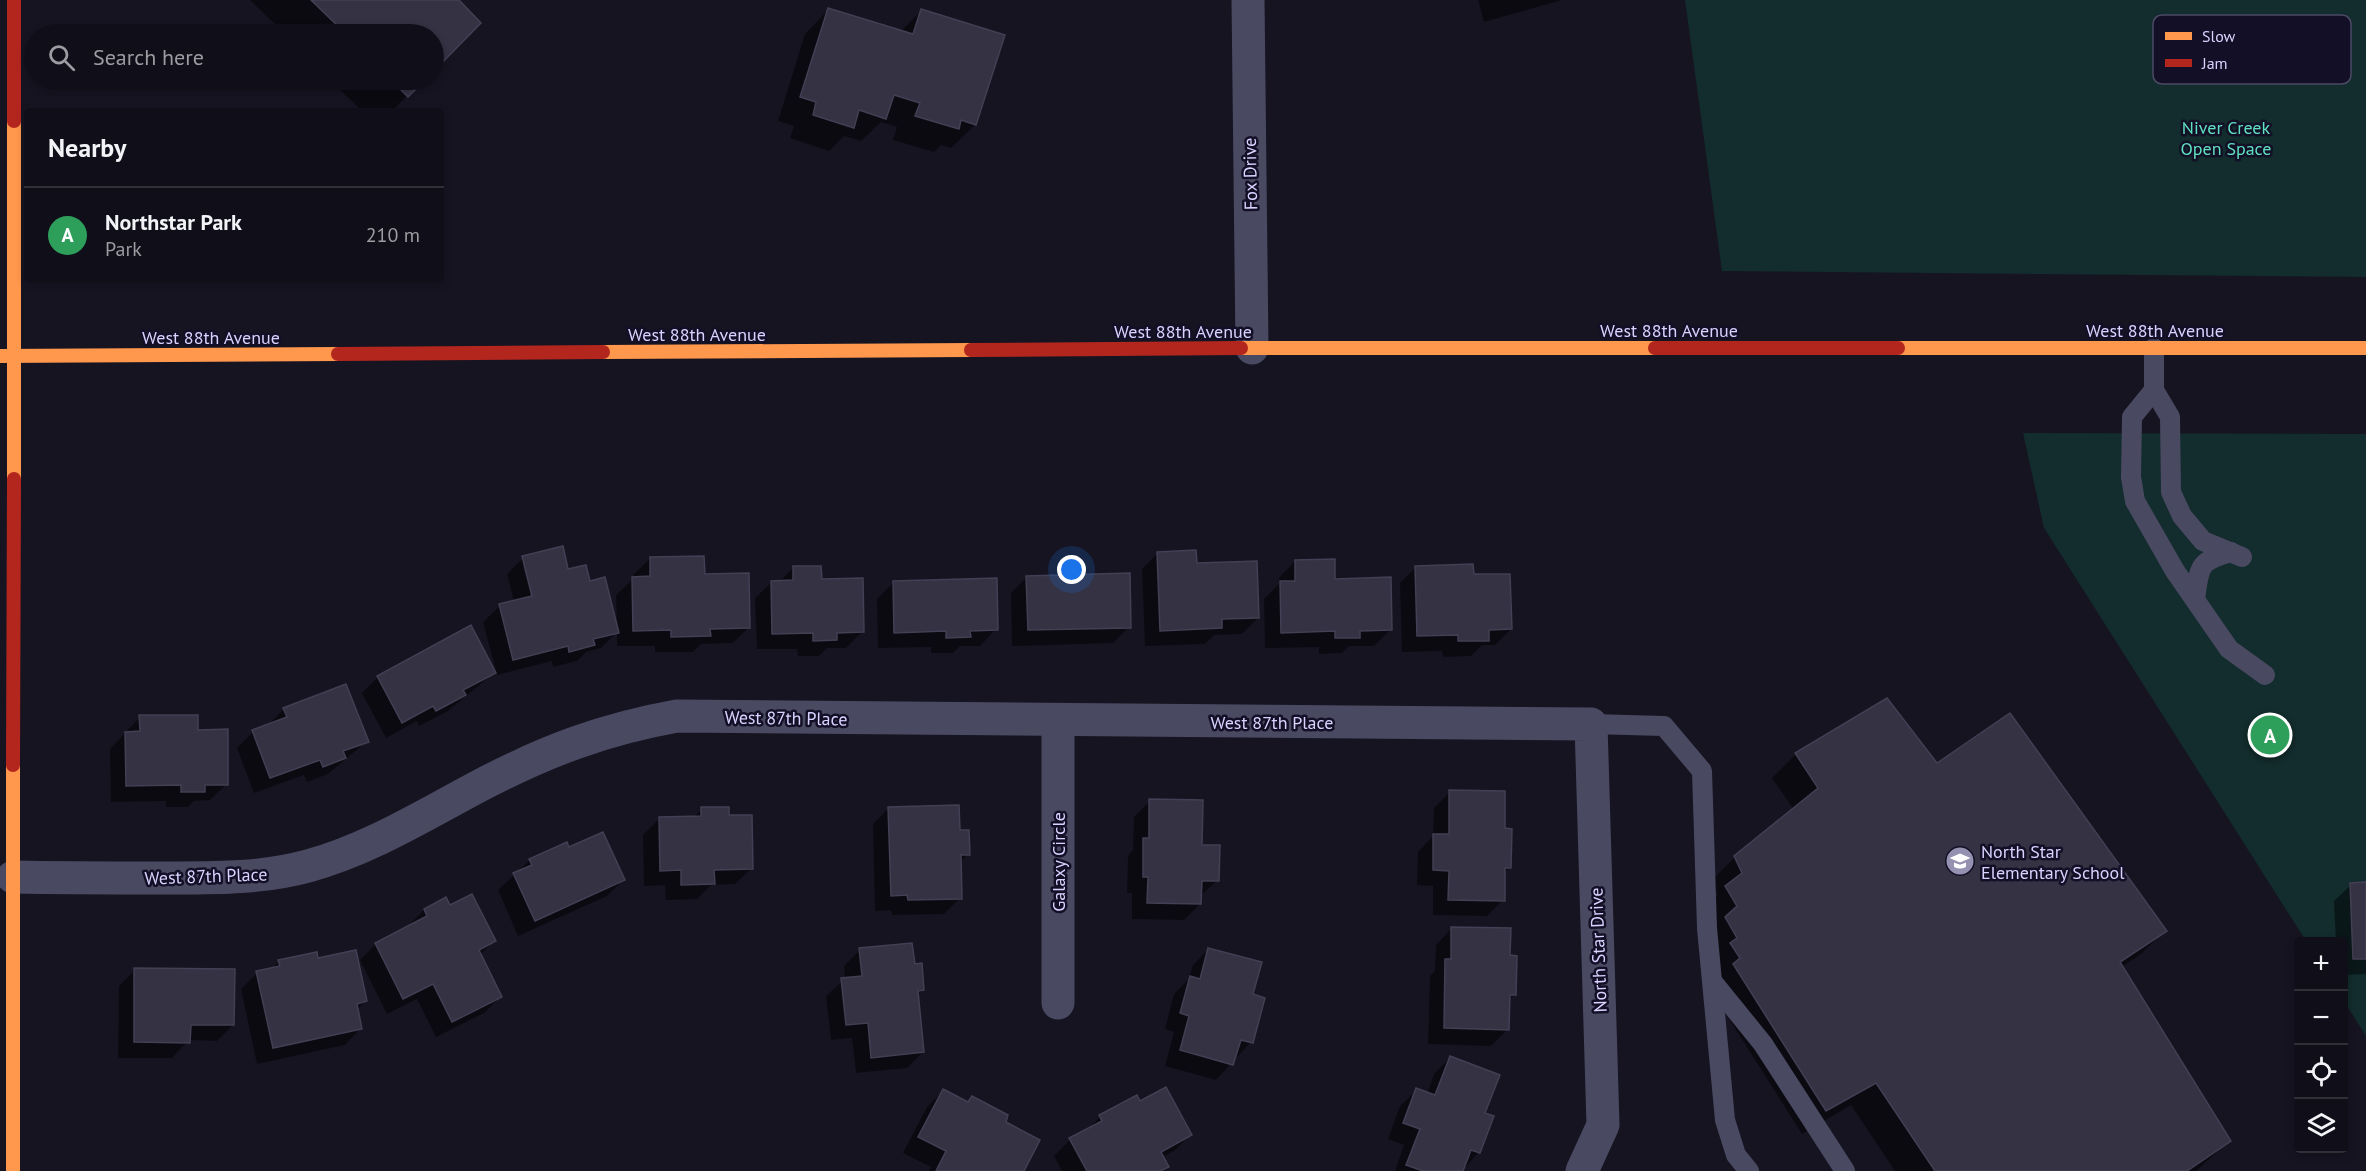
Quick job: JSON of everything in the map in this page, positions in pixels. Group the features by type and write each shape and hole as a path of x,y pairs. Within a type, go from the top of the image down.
{"main road":[{"path":"13,1171 14,0"},
{"name":"West 88th Avenue","path":"0,356 1252,348 2366,348"}],"street":[{"name":"Fox Drive","path":"1248,0 1252,348"},
{"name":"West 87th Place","path":"13,877 228,878 268,876 376,842 482,784 584,738 625,725 677,717 1591,724"},
{"name":"Galaxy Circle","path":"1058,721 1058,1003"},
{"name":"North Star Drive","path":"1582,1171 1603,1125 1591,724"}],"lane":[{"path":"2154,348 2154,390 2170,417 2171,492 2182,516 2203,541 2237,555 2209,559 2199,571 2195,599"},
{"path":"2154,390 2132,417 2131,477 2135,501 2175,571 2229,649 2265,675"},
{"path":"1591,724 1664,726 1702,771 1707,928 1725,1120 1736,1155 1749,1171"},
{"path":"1712,981 1763,1044 1845,1171"}],"green space":[{"name":"Niver Creek Open Space","path":"1685,0 2366,0 2366,277 1722,271"},
{"path":"2023,433 2366,434 2366,1036 2348,1007 2348,937 2303,937 2044,528"}],"building":[{"path":"311,0 459,0 481,23 444,61 444,24 336,24"},
{"path":"828,8 913,34 921,9 1005,35 976,125 961,120 959,129 915,116 920,103 894,95 886,119 859,110 854,128 813,115 816,102 800,97"},
{"path":"401,90 415,90 408,97"},
{"path":"563,546 568,569 586,565 590,581 605,577 619,633 593,639 595,645 569,652 568,646 513,660 499,604 532,596 522,556"},
{"path":"1196,550 1197,563 1257,561 1259,618 1222,619 1222,628 1160,631 1157,552"},
{"path":"704,556 705,574 749,573 750,628 710,629 711,636 671,637 671,630 633,631 632,577 650,576 650,557"},
{"path":"1335,559 1335,579 1391,577 1392,630 1360,631 1360,638 1335,638 1335,631 1281,633 1280,581 1295,581 1295,560"},
{"path":"1473,564 1474,574 1510,574 1512,629 1489,630 1489,641 1458,641 1458,635 1417,636 1415,566"},
{"path":"793,566 821,566 822,579 863,578 864,632 837,633 837,640 813,641 813,633 772,634 771,581 793,580"},
{"path":"1130,573 1131,628 1028,630 1026,576"},
{"path":"997,578 998,630 970,631 971,637 946,638 946,631 894,633 893,581"},
{"path":"471,625 496,673 463,690 466,695 436,711 433,706 402,723 377,676"},
{"path":"346,684 369,742 343,751 346,758 323,767 320,760 270,778 252,730 287,717 283,708"},
{"name":"North Star Elementary School","path":"1887,698 1937,763 2010,713 2167,931 2120,962 2231,1141 2187,1171 1935,1171 1876,1083 1826,1111 1733,964 1740,958 1730,943 1737,938 1725,917 1737,906 1725,886 1742,873 1734,856 1818,788 1795,753"},
{"path":"139,715 198,715 198,730 228,729 228,785 205,785 205,792 181,792 181,785 126,786 125,732 140,731"},
{"path":"1449,790 1505,791 1505,828 1512,829 1511,868 1505,868 1505,901 1448,900 1449,871 1433,870 1433,834 1449,834"},
{"path":"1149,799 1203,800 1202,845 1220,845 1219,881 1202,881 1201,904 1147,903 1148,877 1143,877 1143,838 1149,838"},
{"path":"959,805 960,830 969,830 970,855 961,855 962,899 908,900 907,895 891,896 888,807"},
{"path":"701,807 729,807 729,815 752,815 753,869 714,870 715,884 681,885 681,870 660,871 659,817 701,816"},
{"path":"603,832 625,880 535,921 513,873 532,865 529,859 567,842 569,847"},
{"path":"2366,882 2366,959 2353,959 2350,883"},
{"path":"472,894 496,941 479,950 502,997 452,1022 433,984 403,999 375,943 427,916 424,909 446,897 450,905"},
{"path":"1451,927 1511,928 1510,955 1517,956 1516,995 1510,995 1509,1030 1444,1028 1445,959 1451,959"},
{"path":"912,943 915,964 922,963 924,990 918,991 924,1052 871,1058 868,1023 846,1025 841,978 862,976 859,948"},
{"path":"1208,948 1262,962 1253,994 1265,998 1253,1043 1241,1040 1233,1065 1180,1050 1189,1016 1180,1013 1190,976 1200,979"},
{"path":"356,950 367,1001 357,1004 362,1029 273,1048 256,971 280,966 278,960 317,952 318,958"},
{"path":"134,968 235,969 234,1025 191,1025 190,1043 134,1042"},
{"path":"1450,1056 1500,1075 1485,1113 1494,1116 1480,1153 1471,1150 1463,1171 1423,1171 1406,1165 1420,1129 1403,1123 1416,1088 1435,1095"},
{"path":"1166,1087 1192,1135 1161,1152 1169,1167 1160,1171 1087,1171 1069,1138 1102,1121 1099,1115 1137,1095 1140,1101"},
{"path":"943,1089 968,1102 972,1096 1008,1115 1006,1122 1040,1140 1024,1171 936,1171 946,1151 918,1137"}],"traffic: slow":[{"path":"14,121 14,479"},
{"path":"1241,348 1655,348"},
{"path":"1898,348 2366,348"},
{"path":"603,352 971,350"},
{"path":"0,356 338,354"},
{"path":"13,765 13,1171"}],"traffic: jam":[{"path":"14,0 14,121"},
{"path":"971,350 1241,348"},
{"path":"1655,348 1898,348"},
{"path":"338,354 603,352"},
{"path":"13,765 14,479"}],"place":[{"name":"Northstar Park","path":"2270,735"},
{"name":"North Star Elementary School","path":"1960,861"}]}
